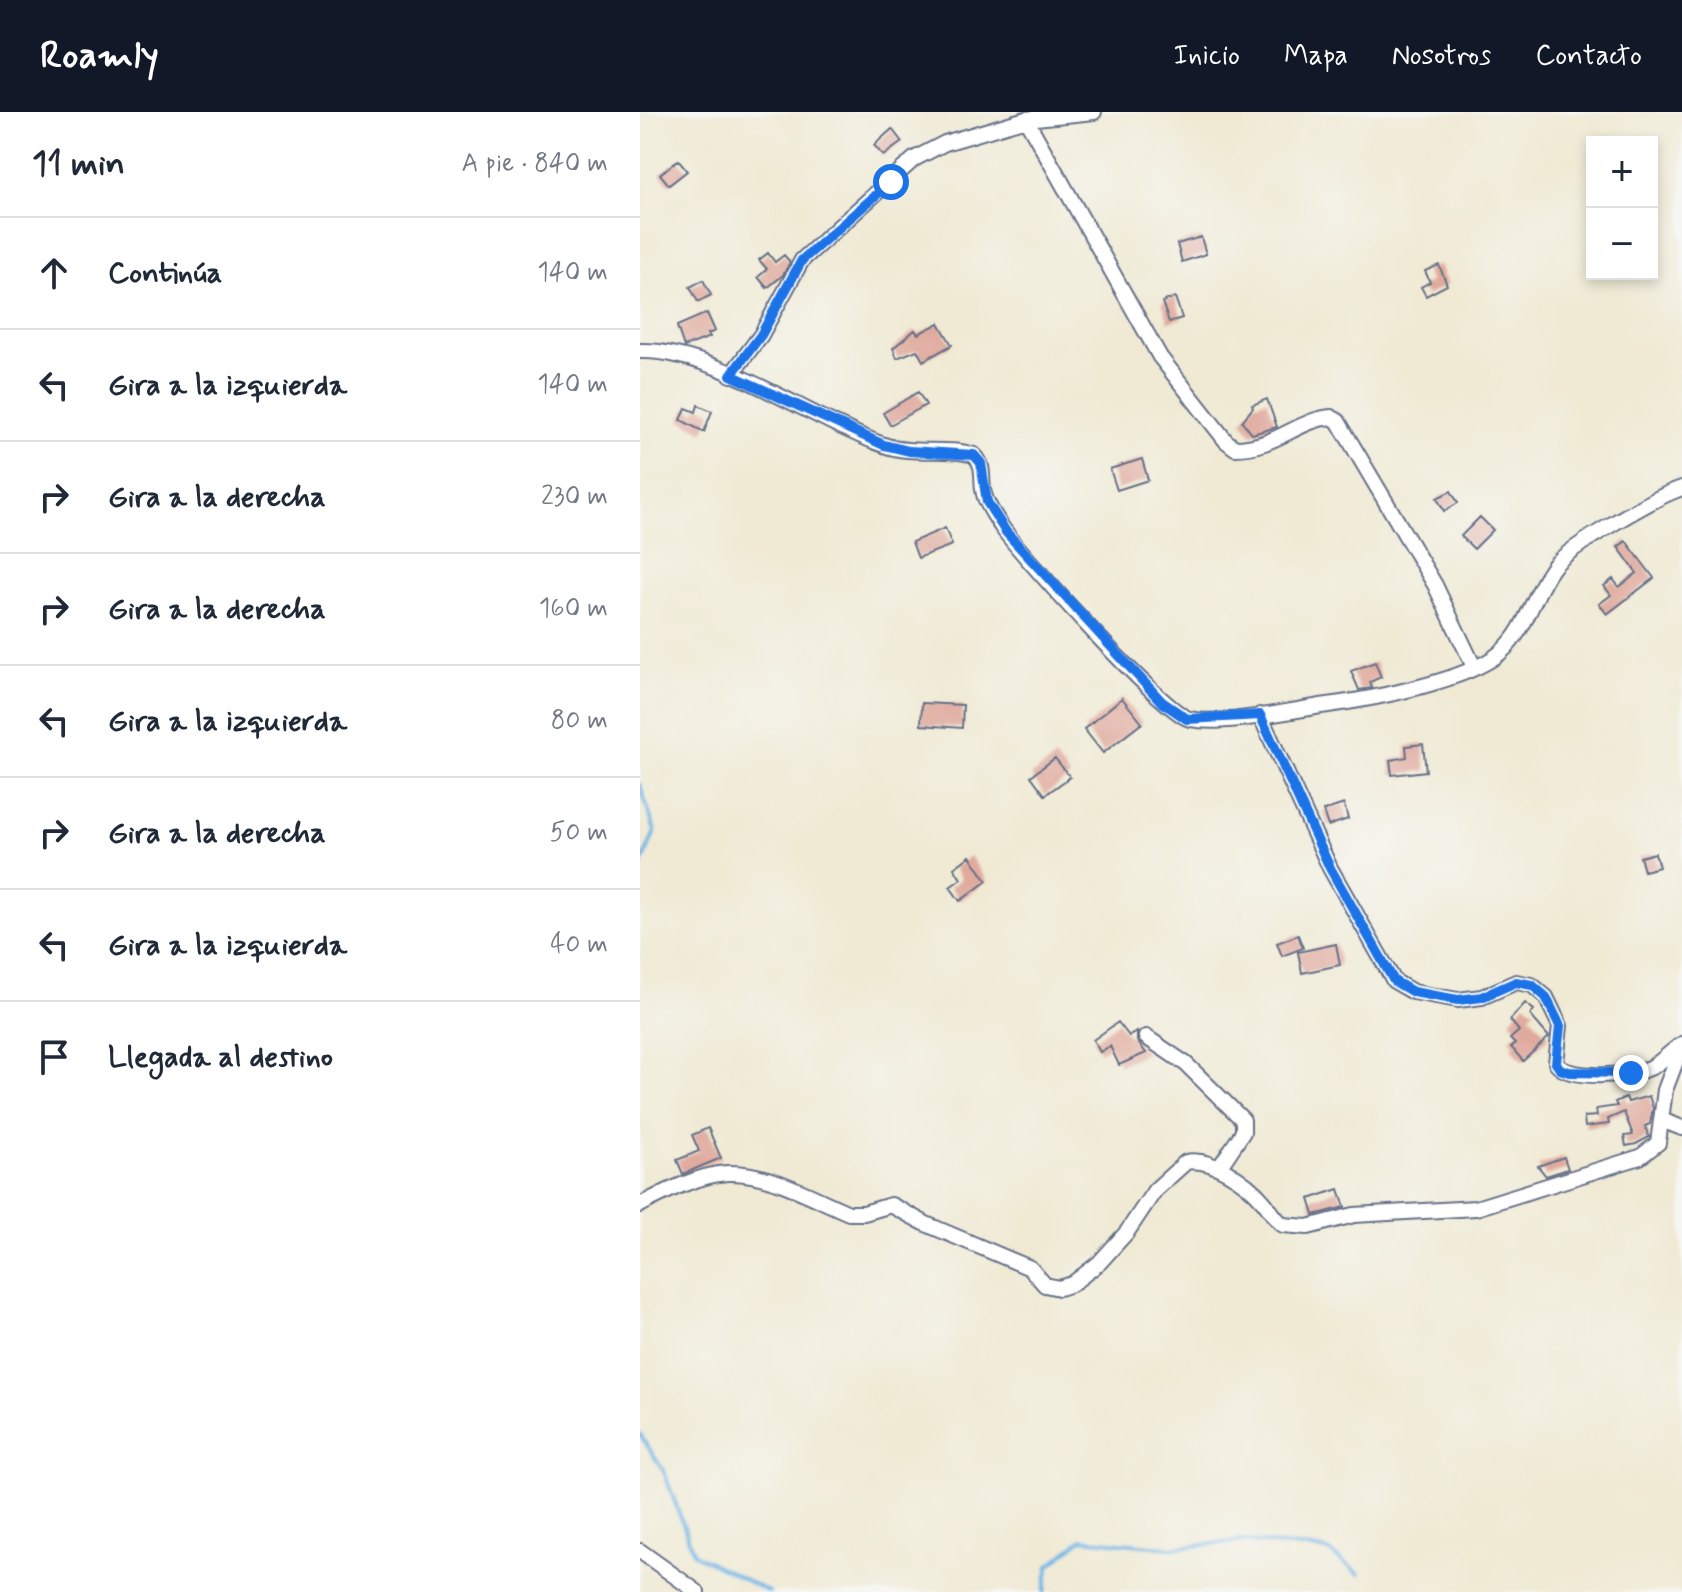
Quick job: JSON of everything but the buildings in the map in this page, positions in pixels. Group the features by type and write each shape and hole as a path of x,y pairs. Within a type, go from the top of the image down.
{"street":[{"path":"731,375 761,335 802,260 914,159 945,143 1026,119 1094,112"},
{"path":"1026,119 1160,357 1226,441 1235,448 1266,446 1315,420 1331,417 1338,421 1435,585 1474,667"},
{"path":"640,351 666,353 731,375 884,445 909,451 974,455 981,463 987,502 1006,532 1162,702 1187,719 1260,715 1372,697 1474,667 1501,652 1515,637 1556,563 1621,520 1682,488"},
{"path":"1260,715 1330,868 1385,968 1400,986 1413,992 1458,1000 1482,997 1516,982 1532,985 1546,997 1557,1018 1560,1033 1556,1063 1569,1072 1639,1072 1658,1064 1682,1044"},
{"path":"1146,1037 1174,1054 1240,1114 1245,1126 1243,1132 1219,1168"},
{"path":"640,1205 695,1182 728,1173 768,1181 849,1213 891,1205 926,1224 1030,1268 1045,1285 1059,1288 1072,1284 1099,1263 1127,1232 1155,1190 1182,1164 1201,1161 1219,1168 1259,1197 1283,1225 1308,1227 1354,1215 1466,1210 1490,1205 1646,1154 1658,1143 1664,1121 1665,1090 1682,1044"},
{"path":"1664,1121 1682,1128"},
{"path":"640,1551 697,1592"}],"waterway":[{"path":"640,785 655,831 640,869"},
{"path":"640,1434 664,1472 694,1554 769,1592"},
{"path":"1044,1592 1049,1566 1082,1539 1171,1548 1243,1541 1327,1550 1359,1574"}],"route":[{"path":"891,182 802,260 761,335 731,375 884,445 909,451 969,453 978,458 987,502 1006,532 1162,702 1187,719 1260,715 1330,868 1394,981 1405,990 1458,1000 1482,997 1516,982 1532,985 1546,997 1560,1026 1556,1063 1560,1069 1569,1072 1631,1073"}]}
